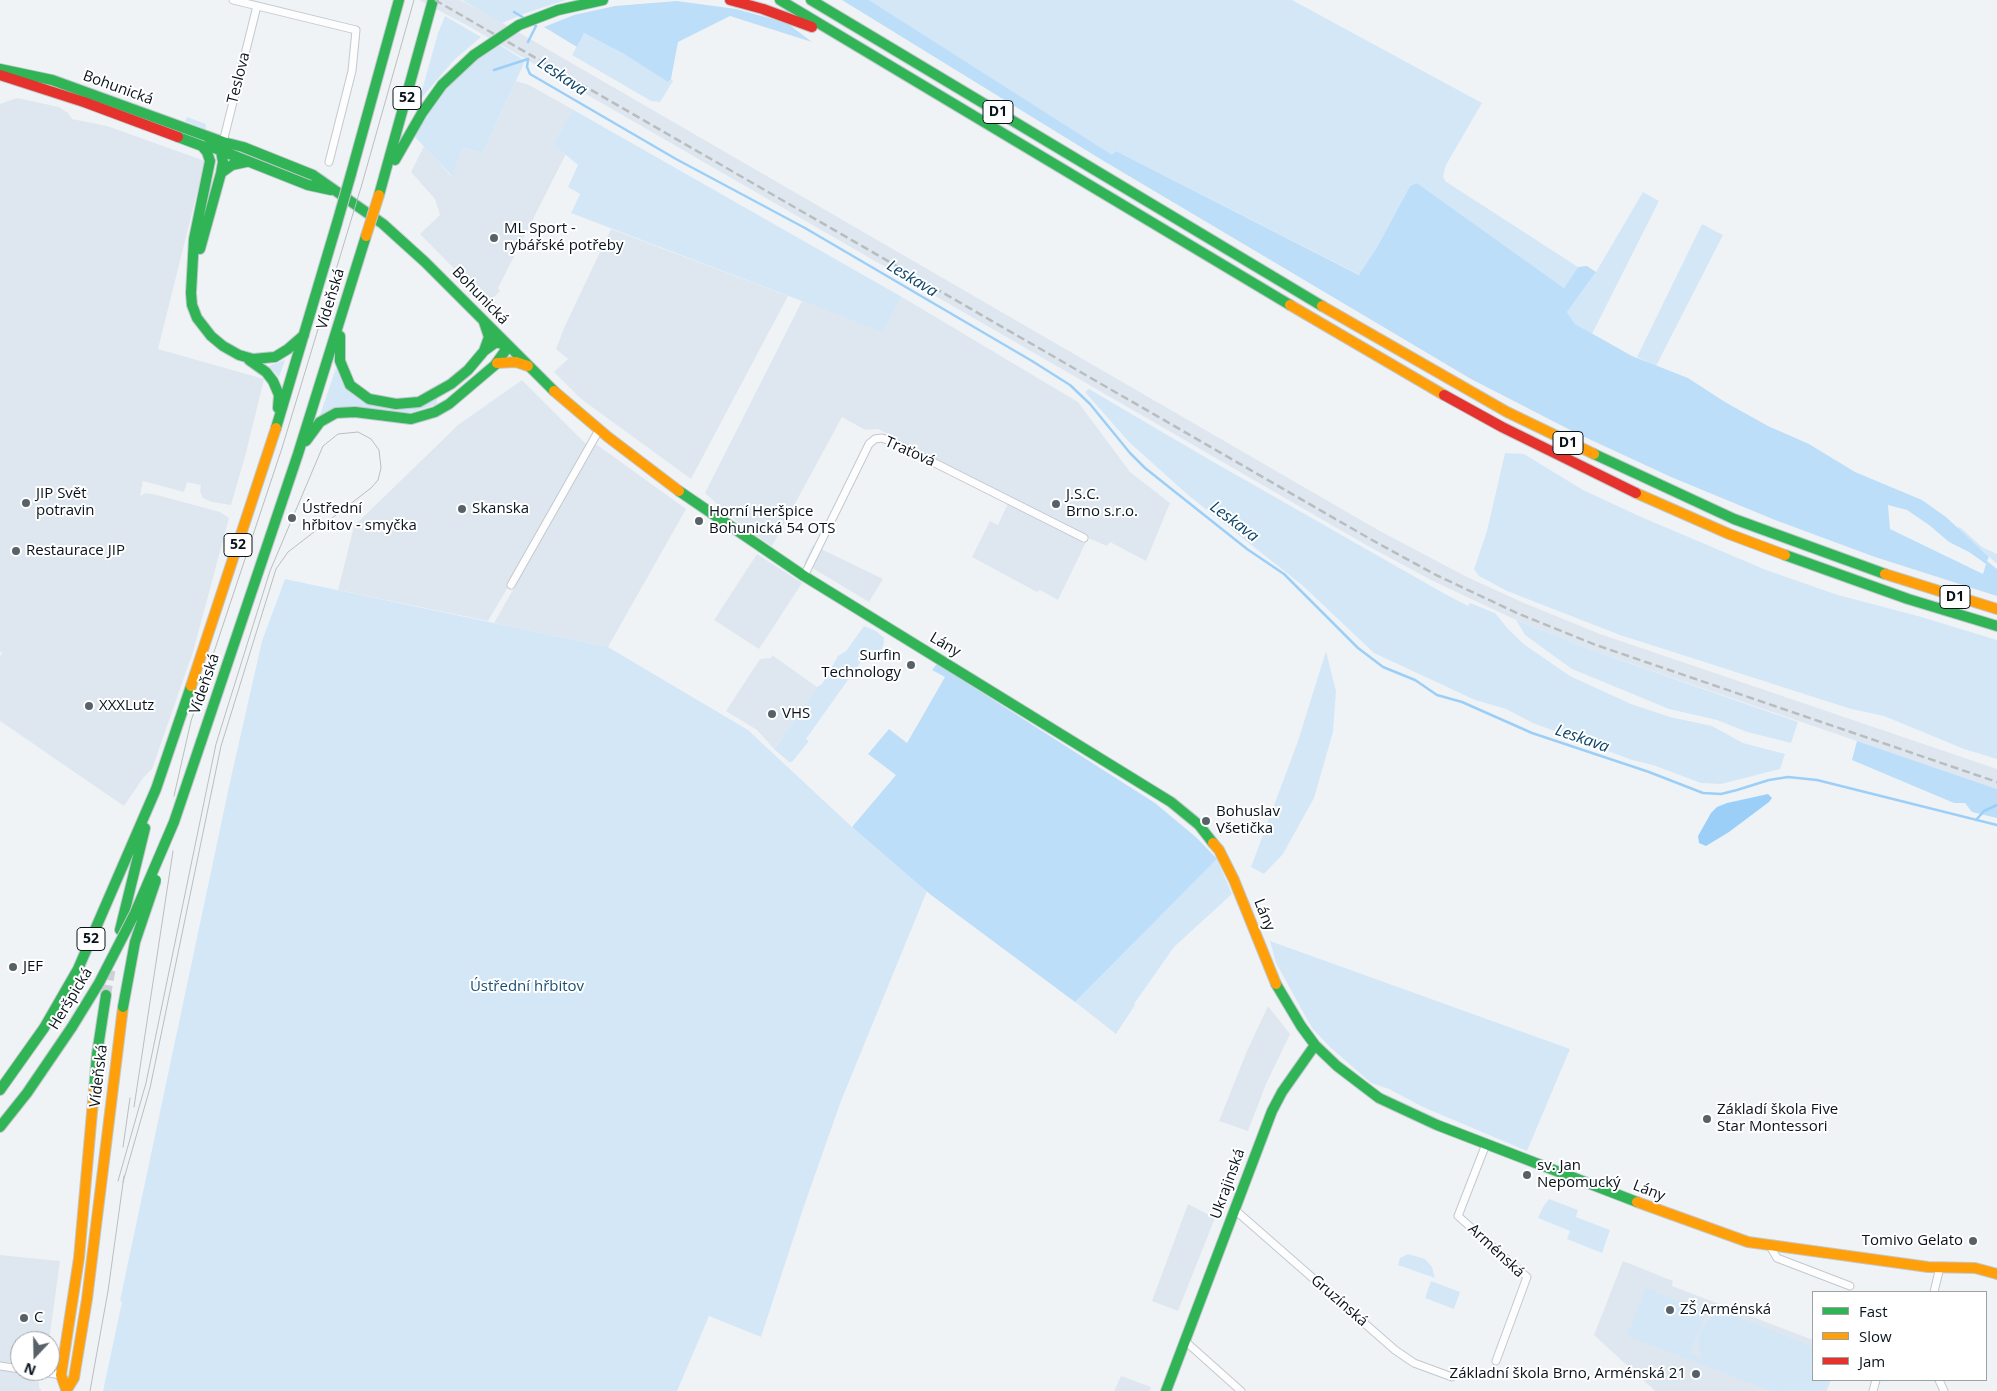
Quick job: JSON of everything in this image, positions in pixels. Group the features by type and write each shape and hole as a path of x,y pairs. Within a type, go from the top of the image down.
{"main road":[{"name":"Vídeňská","path":"120,930 139,849 156,789 272,442 351,174 399,0"},
{"path":"380,190 401,148 432,99 442,85 474,55 513,28 558,10 603,0"},
{"path":"730,0 786,17 862,49"},
{"name":"D1","path":"780,0 1390,365 1502,428 1655,502 1745,541 1908,599 1997,626"},
{"name":"D1","path":"811,0 1358,327 1446,378 1556,437 1661,486 1785,539 1914,584 1997,609"},
{"path":"831,0 869,35"},
{"name":"Vídeňská","path":"66,1390 74,1378 87,1300 123,1008 135,942 298,454 380,190 432,5"},
{"name":"Bohunická","path":"0,69 52,80 222,146 246,162 308,185 333,191"},
{"name":"Bohunická","path":"0,75 84,102 202,146 244,147 305,171 382,224 425,262 528,366 599,430 675,488 747,539"},
{"path":"202,146 209,156 210,170"},
{"path":"222,146 215,156 210,170 196,226 192,305 201,324 223,346 246,358 266,372 278,390 278,405 272,442"},
{"path":"192,282 221,173 223,162 222,146"},
{"path":"221,173 232,165 246,162"},
{"path":"344,308 339,343 342,368 353,388 363,396 376,401 404,404 427,399 451,384 468,370 484,351 488,342 489,337 484,322"},
{"path":"246,358 260,360 275,357 305,334"},
{"path":"298,454 315,428 332,415 355,412 393,418 419,418 435,412 449,404 497,363 504,351 504,343 496,343 484,351"},
{"path":"497,363 516,362 528,366"},
{"name":"Lány","path":"747,539 804,576 1152,789 1194,820 1208,834 1225,861 1279,990 1291,1012 1315,1045 1345,1073 1379,1098 1424,1120 1729,1237 1770,1246 1940,1267 1975,1268 1997,1274"},
{"name":"Heršpická","path":"0,1090 44,1028 78,969 156,789"},
{"name":"Heršpická","path":"0,1127 28,1094 99,983 135,913 174,822"},
{"name":"Vídeňská","path":"66,1390 61,1375 79,1258 97,1054 106,995"},
{"name":"Ukrajinská","path":"1166,1391 1274,1106 1315,1045"}],"street":[{"path":"233,0 356,30 352,71 329,162"},
{"name":"Teslova","path":"222,146 257,6"},
{"path":"511,584 599,430"},
{"name":"Traťová","path":"804,576 869,444 875,438 882,438 895,443 1084,538"},
{"name":"Arménská","path":"1486,1144 1458,1216 1527,1278 1496,1361"},
{"name":"Gruzínská","path":"1235,1210 1395,1350 1414,1364 1452,1377"},
{"path":"1770,1246 1777,1258 1850,1286"},
{"path":"1934,1291 1940,1267"},
{"path":"1184,1342 1241,1391"}],"shaded area":[{"path":"419,0 460,0 480,10 1378,530 1467,577 1600,634 1997,769 1997,789 1594,651 1516,620 1433,581 1368,546 470,27"},
{"path":"842,0 869,0 1112,155 1116,151 1359,275 1376,249 1410,186 1417,183 1564,288 1578,267 1587,266 1596,272 1567,312 1575,324 1632,356 1688,378 1725,402 1768,426 1809,444 1855,472 1922,500 1946,517 1989,557 1987,561 1997,569 1997,596 1875,557 1775,520 1671,477 1576,433 1471,379 1102,160","holes":["1888,505 1907,510 1949,542 1969,552 1986,564 1983,574 1890,529"]},
{"path":"677,1 736,9 787,23 812,42 730,16 678,42 671,79 668,82 624,54 584,33 577,47 544,27 574,15 615,6"},
{"path":"516,81 529,85 572,109 555,145 566,154 498,288 500,291 488,303 420,234 440,215 435,199 411,172 424,146 451,176 463,148 483,153"},
{"path":"17,98 59,107 68,113 72,119 107,126 205,161 158,349 264,379 231,505 212,502 203,498 200,491 201,485 187,482 184,492 143,481 140,496 146,493 157,495 220,512 229,518 193,652 152,769 143,778 124,806 0,721 0,657 2,652 0,652 0,104"},
{"path":"611,229 788,296 691,479 581,399 554,372 568,359 556,349"},
{"path":"902,297 1078,402 1130,472 1170,503 1146,561 1110,542 1107,546 1088,538 1058,600 1040,590 1037,592 972,557 990,521 998,525 1010,499 878,429 865,430 842,417 772,546 744,528 705,493 802,301 883,331"},
{"name":"Skanska","path":"522,380 590,448 488,621 338,590 354,526 458,425"},
{"path":"596,444 686,509 608,647 494,623"},
{"path":"813,545 883,579 869,602 804,563"},
{"path":"757,554 802,583 759,649 714,620"},
{"path":"772,655 817,687 774,749 757,730 726,711 760,659 771,658"},
{"path":"937,664 1155,803 1197,838 1217,859 1075,1002 931,895 852,827 896,775 868,754 889,729 907,743 945,677 932,670"},
{"path":"1857,741 1997,789 1997,818 1972,812 1965,803 1954,803 1852,760"},
{"path":"1768,794 1772,798 1769,802 1729,832 1706,846 1699,843 1698,836 1711,813 1717,807"},
{"path":"1268,1006 1290,1034 1266,1084 1248,1131 1219,1121 1247,1051"},
{"path":"1188,1204 1215,1218 1178,1311 1152,1301"},
{"path":"0,1255 60,1261 50,1331 10,1331 10,1381 39,1382 41,1391 0,1391"},
{"name":"ZŠ Arménská","path":"1623,1261 1673,1281 1672,1286 1812,1340 1812,1381 1831,1381 1827,1391 1655,1391 1594,1335"},
{"path":"1121,1376 1151,1387 1150,1391 1114,1391"}],"green space":[{"path":"462,0 566,0 502,23"},
{"path":"869,0 1292,0 1482,103 1446,165 1443,176 1445,181 1578,267 1564,288 1417,183 1410,186 1360,275 1116,151 1112,156"},
{"path":"445,16 481,37 454,60 419,101 438,33"},
{"path":"584,33 624,54 669,82 671,79 673,81 660,102 651,101 572,55"},
{"path":"498,44 525,61 483,153 463,148 452,176 414,136 456,73"},
{"path":"572,109 902,297 883,332 571,213 580,194 568,187 578,165 554,145"},
{"path":"187,117 206,124 205,132 202,130 203,128 185,121"},
{"path":"1643,192 1659,201 1592,334 1575,324 1567,312 1596,272"},
{"path":"1702,224 1723,235 1656,366 1637,357"},
{"path":"285,360 279,377 269,366"},
{"path":"336,368 359,397 437,399 437,403 412,412 320,415"},
{"path":"1089,389 1445,594 1468,606 1470,603 1495,613 1525,645 1570,676 1631,704 1670,717 1712,726 1743,743 1785,754 1780,769 1721,784 1701,783 1653,765 1632,760 1533,723 1506,709 1475,700 1374,653 1302,585 1188,495 1129,442 1085,392"},
{"path":"1505,453 1524,454 1583,490 1766,570 1838,595 1918,616 1997,640 1997,759 1964,749 1884,716 1851,709 1620,635 1507,591 1479,576 1474,569 1487,531"},
{"path":"1960,527 1982,547 1997,554 1997,564 1957,528"},
{"name":"Ústřední hřbitov","path":"285,579 608,647 748,730 852,827 927,891 841,1101 761,1337 709,1316 677,1391 103,1391 122,1302 120,1301 122,1291 230,782 262,641"},
{"path":"1516,620 1594,651 1798,722 1791,743 1747,732 1717,720 1669,709 1572,669 1525,635"},
{"path":"864,626 876,631 884,638 880,654 871,659 865,656 806,739 809,741 792,762 789,762 774,749 817,687 822,684 838,656 846,651"},
{"path":"1326,651 1336,691 1333,732 1314,798 1283,854 1264,874 1251,867 1298,741"},
{"path":"1217,859 1232,894 1174,947 1134,1004 1116,1034 1075,1002"},
{"path":"1270,941 1570,1049 1527,1151 1423,1107 1389,1089 1371,1083 1330,1047 1312,1028 1276,963"},
{"path":"1549,1199 1578,1210 1576,1217 1610,1230 1602,1253 1567,1239 1570,1231 1538,1218"},
{"path":"1408,1254 1425,1259 1432,1267 1435,1278 1398,1265 1400,1258"},
{"path":"1431,1281 1460,1292 1454,1309 1425,1298"},
{"path":"1645,1288 1706,1311 1708,1305 1812,1347 1812,1381 1828,1381 1824,1390 1772,1391 1627,1336","holes":["1707,1311 1716,1315 1711,1317 1699,1334 1698,1348 1704,1359 1690,1353"]}],"waterway":[{"name":"Leskava","path":"514,12 524,18"},
{"name":"Leskava","path":"528,42 536,26 533,24"},
{"name":"Leskava","path":"494,70 528,59 527,67 530,74 676,159 805,228 1070,385 1090,404 1130,453 1145,468 1247,549 1284,574 1358,648 1383,667 1415,680 1437,695 1462,702 1532,733 1649,772 1703,793 1721,794 1769,780 1788,777 1817,780 1997,825"},
{"path":"1976,820 1984,811 1997,805"}],"tunnel":[{"path":"106,995 111,967"}],"tram line":[{"path":"174,796 191,721 282,448 362,184 414,0"},
{"path":"118,1181 146,1083 216,744 270,571 323,446 338,434 358,432 371,439 379,450 381,468 378,480 371,488 288,552 276,569 221,746 150,1088 123,1182"},
{"path":"134,1107 173,851"},
{"path":"123,1147 130,1098"},
{"path":"90,1391 108,1291 124,1176"}],"railway":[{"path":"435,0 1372,540 1436,575 1519,614 1596,645 1997,782"}],"traffic: fast":[{"path":"351,174 399,0"},
{"path":"379,195 433,0"},
{"path":"558,10 603,0"},
{"path":"780,0 1290,305"},
{"path":"811,0 1322,306"},
{"path":"474,55 519,25 558,10"},
{"path":"395,160 422,113 442,85 474,55"},
{"path":"0,69 52,80 223,142 243,147 313,175 383,224 425,262 554,391"},
{"path":"178,137 202,146 212,147 308,185 331,190"},
{"path":"202,146 207,152 210,161 194,239 191,293 192,305 197,318 211,336 223,346 239,355 253,359 275,357 304,335"},
{"path":"200,249 221,173 223,162 221,151"},
{"path":"221,173 232,165 246,162"},
{"path":"337,223 351,174"},
{"path":"276,428 337,223"},
{"path":"201,742 298,454 366,236"},
{"path":"484,322 489,337 484,351"},
{"path":"306,441 320,422 336,413 355,412 411,419 435,412 449,404 495,365 505,351 504,343 495,343 484,351 468,370 451,384 419,402 396,404 369,399 350,385 340,361 340,336"},
{"path":"249,360 266,372 273,381 279,395 278,408"},
{"path":"1594,454 1734,519 1885,574"},
{"path":"679,491 804,576 1171,802 1199,825 1213,843"},
{"path":"1785,555 1908,599 1997,626"},
{"path":"0,1090 44,1028 78,969 156,789 191,686"},
{"path":"72,1027 99,983 135,913 174,822 201,742"},
{"path":"120,930 145,828"},
{"path":"123,1007 135,942 156,880"},
{"path":"1276,984 1301,1026 1315,1045 1337,1066 1379,1098 1437,1125 1637,1202"},
{"path":"94,1090 97,1054 106,995"},
{"path":"0,1127 27,1093 72,1027"},
{"path":"1166,1391 1272,1111 1282,1092 1315,1045"}],"traffic: slow":[{"path":"366,236 379,195"},
{"path":"1290,305 1444,395"},
{"path":"1322,306 1507,412 1594,454"},
{"path":"497,363 516,362 528,366"},
{"path":"554,391 608,437 679,491"},
{"path":"191,686 276,428"},
{"path":"1636,493 1729,534 1785,555"},
{"path":"1885,574 1997,609"},
{"path":"1213,843 1219,850 1234,880 1276,984"},
{"path":"66,1391 74,1378 87,1299 123,1007"},
{"path":"66,1389 61,1375 79,1258 94,1090"},
{"path":"1637,1202 1748,1242 1928,1267 1975,1268 1997,1274"}],"traffic: jam":[{"path":"730,0 763,9 812,27"},
{"path":"0,75 84,102 178,137"},
{"path":"1444,395 1502,427 1636,493"}],"place":[{"name":"ML Sport - rybářské potřeby","path":"494,238"},
{"name":"JIP Svět potravin","path":"26,503"},
{"name":"J.S.C. Brno s.r.o.","path":"1056,504"},
{"name":"Skanska","path":"462,509"},
{"name":"Ústřední hřbitov - smyčka","path":"292,518"},
{"name":"Horní Heršpice Bohunická 54 OTS","path":"699,521"},
{"name":"Restaurace JIP","path":"16,551"},
{"name":"Surfin Technology","path":"911,665"},
{"name":"XXXLutz","path":"89,706"},
{"name":"VHS","path":"772,714"},
{"name":"Bohuslav Všetička","path":"1206,821"},
{"name":"JEF","path":"13,967"},
{"name":"Základí škola Five Star Montessori","path":"1707,1119"},
{"name":"sv. Jan Nepomucký","path":"1527,1175"},
{"name":"Tomivo Gelato","path":"1973,1241"},
{"name":"ZŠ Arménská","path":"1670,1310"},
{"name":"C","path":"24,1318"},
{"name":"Základní škola Brno, Arménská 21","path":"1696,1374"}]}
